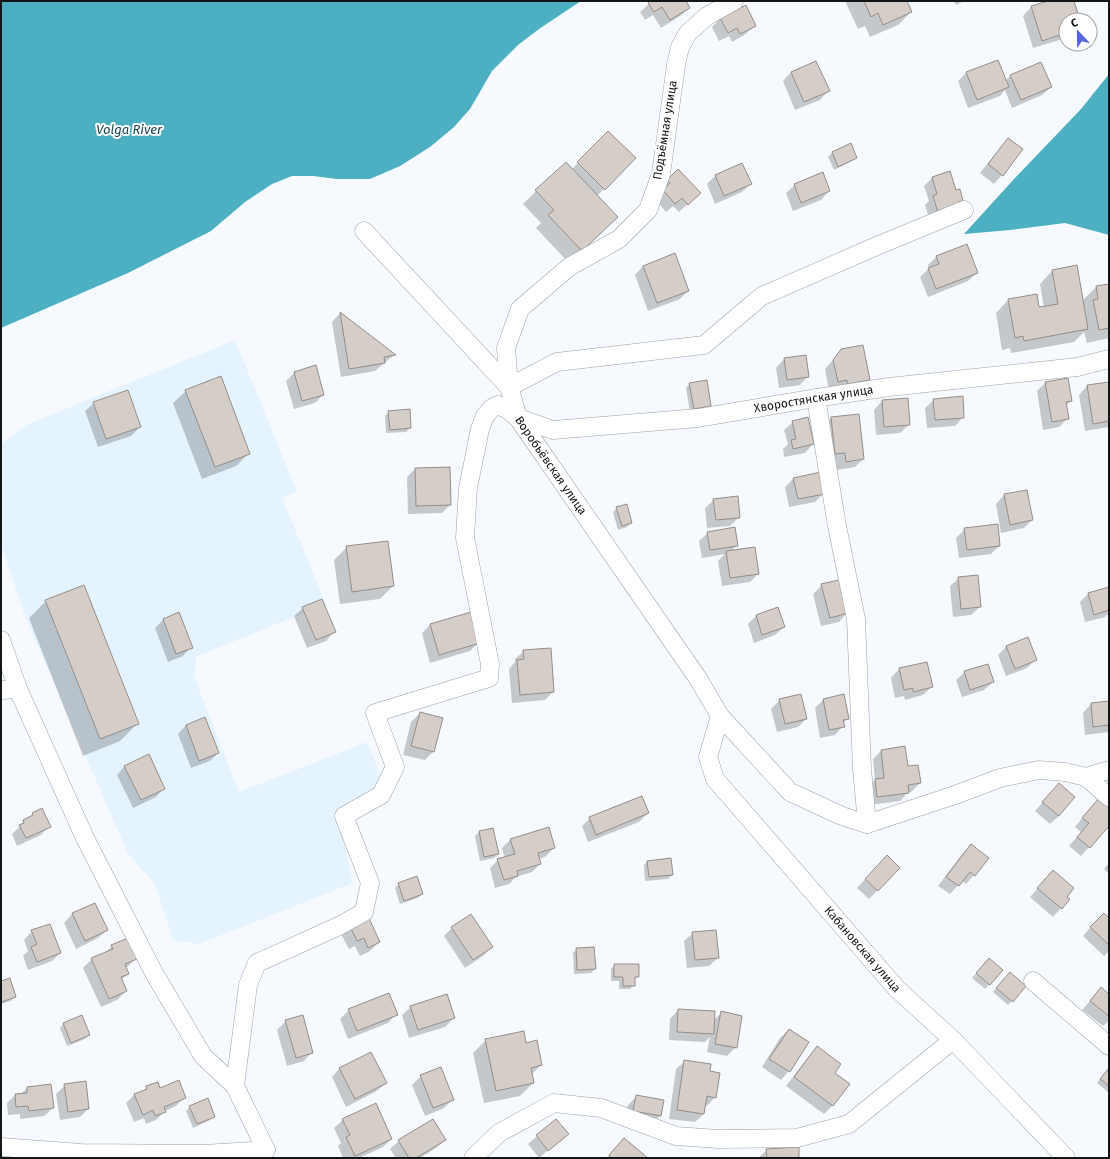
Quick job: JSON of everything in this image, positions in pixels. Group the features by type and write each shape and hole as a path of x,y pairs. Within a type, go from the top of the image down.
{"street":[{"name":"Подъёмная улица","path":"509,387 506,348 520,309 569,267 619,239 648,210 661,174 676,65 680,47 688,33 706,16 734,1"},
{"path":"509,387 557,362 704,345 762,296 964,210"},
{"name":"Воробьёвская улица","path":"364,231 509,387 518,418 699,680 720,716 790,792 842,816 867,824"},
{"name":"Хворостянская улица","path":"518,418 553,430 698,418 889,387 1077,367 1109,359"},
{"path":"816,398 856,619 862,769 867,824 955,795 1000,778 1039,770 1065,772 1086,777 1109,797"},
{"path":"235,1086 248,985 257,963 339,926 364,912 370,883 344,816 381,796 395,767 375,713 489,678 490,664 465,538 468,488 480,429 485,416 492,408 498,405 508,410 518,418"},
{"path":"1,640 10,690 154,973 204,1056 235,1086 272,1154 89,1154 1,1147"},
{"name":"Кабановская улица","path":"720,716 708,757 715,779 897,989 953,1040 1066,1158"},
{"path":"1086,777 1109,770"},
{"path":"1033,981 1109,1046"},
{"path":"473,1158 499,1133 554,1102 601,1108 676,1136 718,1139 797,1138 849,1124 953,1040"}],"shaded area":[{"path":"235,340 297,492 282,498 326,604 197,656 194,676 239,792 367,742 384,784 337,810 353,883 199,944 173,940 155,884 128,854 25,616 1,544 1,444 26,425"}],"water":[{"name":"Volga River","path":"1,1 581,1 518,45 492,71 470,109 454,127 430,147 400,166 370,179 337,179 313,176 292,176 272,184 245,202 211,231 128,273 1,328"},
{"path":"1109,74 1109,235 1065,223 964,234 1081,109"}],"building":[{"path":"650,1 686,1 690,8 670,20 662,7 654,12 648,3"},
{"path":"864,1 907,1 912,12 883,25 878,13 871,17"},
{"path":"1048,1 1074,1 1077,12 1058,12 1058,36 1042,41 1031,6"},
{"path":"746,5 756,26 740,34 737,28 728,33 720,18"},
{"path":"998,60 1009,87 977,100 966,72"},
{"path":"816,61 830,91 804,102 791,72"},
{"path":"1041,62 1052,87 1021,100 1010,75"},
{"path":"608,131 636,158 605,190 577,162"},
{"path":"1008,138 1023,149 1003,176 988,164"},
{"path":"851,143 857,158 838,167 832,152"},
{"path":"566,162 618,217 582,251 548,215 554,210 535,190"},
{"path":"742,163 752,184 724,196 715,175"},
{"path":"678,169 701,193 688,205 682,198 675,204 663,190 670,183 667,180"},
{"path":"950,171 956,190 960,189 963,201 958,202 959,207 938,213 933,196 937,194 932,177"},
{"path":"823,172 830,191 801,203 794,184"},
{"path":"967,244 978,273 936,289 928,268 939,264 936,256"},
{"path":"675,253 689,291 657,303 643,266"},
{"path":"1077,265 1088,329 1024,341 1023,336 1015,338 1008,299 1037,294 1039,307 1058,304 1052,270"},
{"path":"1109,284 1109,328 1099,330 1093,300 1098,299 1096,286"},
{"path":"340,312 396,355 384,357 385,363 349,369"},
{"path":"863,345 870,380 847,384 847,380 838,382 833,360 841,349"},
{"path":"806,355 809,377 787,380 784,358"},
{"path":"316,365 324,395 302,401 294,372"},
{"path":"221,376 250,454 215,467 185,390"},
{"path":"1068,378 1072,401 1066,402 1069,419 1052,422 1045,382"},
{"path":"707,380 711,406 694,409 689,383"},
{"path":"1109,382 1109,421 1093,424 1087,385"},
{"path":"128,390 141,427 106,439 93,402"},
{"path":"963,396 964,418 935,420 933,399"},
{"path":"908,398 910,425 884,427 882,400"},
{"path":"410,409 411,428 390,430 388,411"},
{"path":"859,414 864,459 846,462 845,453 835,454 831,417"},
{"path":"808,417 814,444 793,449 791,440 796,439 792,421"},
{"path":"450,467 451,505 416,506 415,468"},
{"path":"821,472 825,494 798,499 793,478"},
{"path":"1027,490 1033,520 1010,525 1004,494"},
{"path":"738,496 740,518 716,520 713,499"},
{"path":"627,504 632,523 622,526 616,507"},
{"path":"998,524 1000,546 967,550 964,528"},
{"path":"735,527 738,546 710,550 707,532"},
{"path":"388,541 394,586 352,592 346,546"},
{"path":"755,547 759,574 730,578 726,551"},
{"path":"978,575 981,607 961,609 958,577"},
{"path":"843,579 848,613 830,618 821,584"},
{"path":"84,585 139,724 100,739 45,600"},
{"path":"1109,587 1109,610 1094,615 1088,593"},
{"path":"322,599 336,632 316,640 302,607"},
{"path":"778,607 785,627 762,635 756,615"},
{"path":"179,612 193,648 176,654 163,619"},
{"path":"471,612 480,643 439,655 430,624"},
{"path":"1028,637 1037,660 1015,669 1006,646"},
{"path":"551,648 554,692 520,695 517,660 524,659 523,650"},
{"path":"927,662 933,687 913,692 913,688 904,690 899,668"},
{"path":"988,664 994,682 970,690 964,671"},
{"path":"801,694 807,719 785,724 779,699"},
{"path":"844,694 849,719 843,720 845,727 829,730 823,699"},
{"path":"1109,701 1109,725 1093,727 1091,703"},
{"path":"420,712 443,718 434,752 411,746"},
{"path":"205,717 219,753 199,761 186,725"},
{"path":"905,746 908,766 918,765 921,783 908,785 909,793 877,797 875,779 884,778 881,750"},
{"path":"149,754 165,789 141,800 124,766"},
{"path":"1059,783 1075,797 1059,816 1042,802"},
{"path":"642,796 649,813 596,835 589,817"},
{"path":"1099,798 1109,806 1109,826 1090,848 1077,837 1089,823 1082,818"},
{"path":"42,808 51,827 26,838 19,825 24,823 23,820 33,815 32,813"},
{"path":"549,827 555,848 538,853 541,864 517,871 518,876 504,880 497,859 515,854 510,839"},
{"path":"493,828 499,854 484,857 479,831"},
{"path":"971,844 989,858 975,876 970,872 959,886 946,877"},
{"path":"887,855 900,868 878,891 865,879"},
{"path":"671,858 673,875 649,877 647,861"},
{"path":"1053,870 1074,888 1067,897 1070,899 1062,909 1037,888"},
{"path":"417,876 423,894 404,901 398,883"},
{"path":"95,903 108,930 85,941 72,913"},
{"path":"1104,913 1109,918 1109,945 1090,927"},
{"path":"471,914 493,947 473,960 451,927"},
{"path":"368,916 380,942 368,948 364,938 357,941 349,924"},
{"path":"50,924 61,953 37,962 31,947 37,944 31,930"},
{"path":"716,930 719,958 695,960 692,932"},
{"path":"128,938 137,959 125,964 129,974 121,977 127,991 109,999 91,958 113,949 111,945"},
{"path":"594,947 596,969 577,970 576,948"},
{"path":"989,958 1003,970 990,985 976,973"},
{"path":"614,964 639,964 639,977 635,977 635,986 623,986 623,977 614,977"},
{"path":"1010,972 1026,986 1013,1002 996,988"},
{"path":"10,978 16,997 1,1002 1,981"},
{"path":"1101,987 1109,994 1109,1016 1090,1001"},
{"path":"389,993 398,1015 357,1031 348,1009"},
{"path":"447,994 455,1018 418,1030 410,1006"},
{"path":"678,1009 715,1011 714,1034 677,1032"},
{"path":"721,1011 742,1016 737,1048 715,1044"},
{"path":"82,1015 90,1035 71,1043 63,1023"},
{"path":"303,1015 313,1053 296,1058 285,1020"},
{"path":"789,1029 809,1042 790,1072 769,1059"},
{"path":"524,1031 526,1043 537,1040 542,1065 531,1068 534,1083 496,1091 485,1039"},
{"path":"817,1046 841,1064 835,1073 850,1084 833,1106 794,1077"},
{"path":"371,1052 387,1083 355,1099 339,1068"},
{"path":"684,1060 711,1064 710,1071 720,1073 716,1098 707,1096 704,1114 677,1110"},
{"path":"441,1067 454,1100 433,1108 420,1075"},
{"path":"1109,1068 1109,1086 1100,1079"},
{"path":"179,1080 186,1098 164,1107 166,1112 155,1116 153,1110 143,1115 134,1094 147,1089 146,1086 158,1082 160,1088"},
{"path":"86,1081 89,1109 68,1112 64,1084"},
{"path":"51,1084 54,1108 29,1111 28,1106 16,1107 15,1094 27,1093 27,1087"},
{"path":"636,1095 664,1100 661,1116 633,1111"},
{"path":"208,1098 215,1117 197,1124 189,1106"},
{"path":"376,1103 392,1139 355,1156 346,1137 350,1135 342,1119"},
{"path":"433,1119 446,1140 416,1158 409,1158 398,1140"},
{"path":"556,1119 569,1134 548,1151 536,1135"},
{"path":"624,1138 648,1158 612,1158 609,1155"},
{"path":"799,1147 799,1158 767,1158 766,1149"}]}
